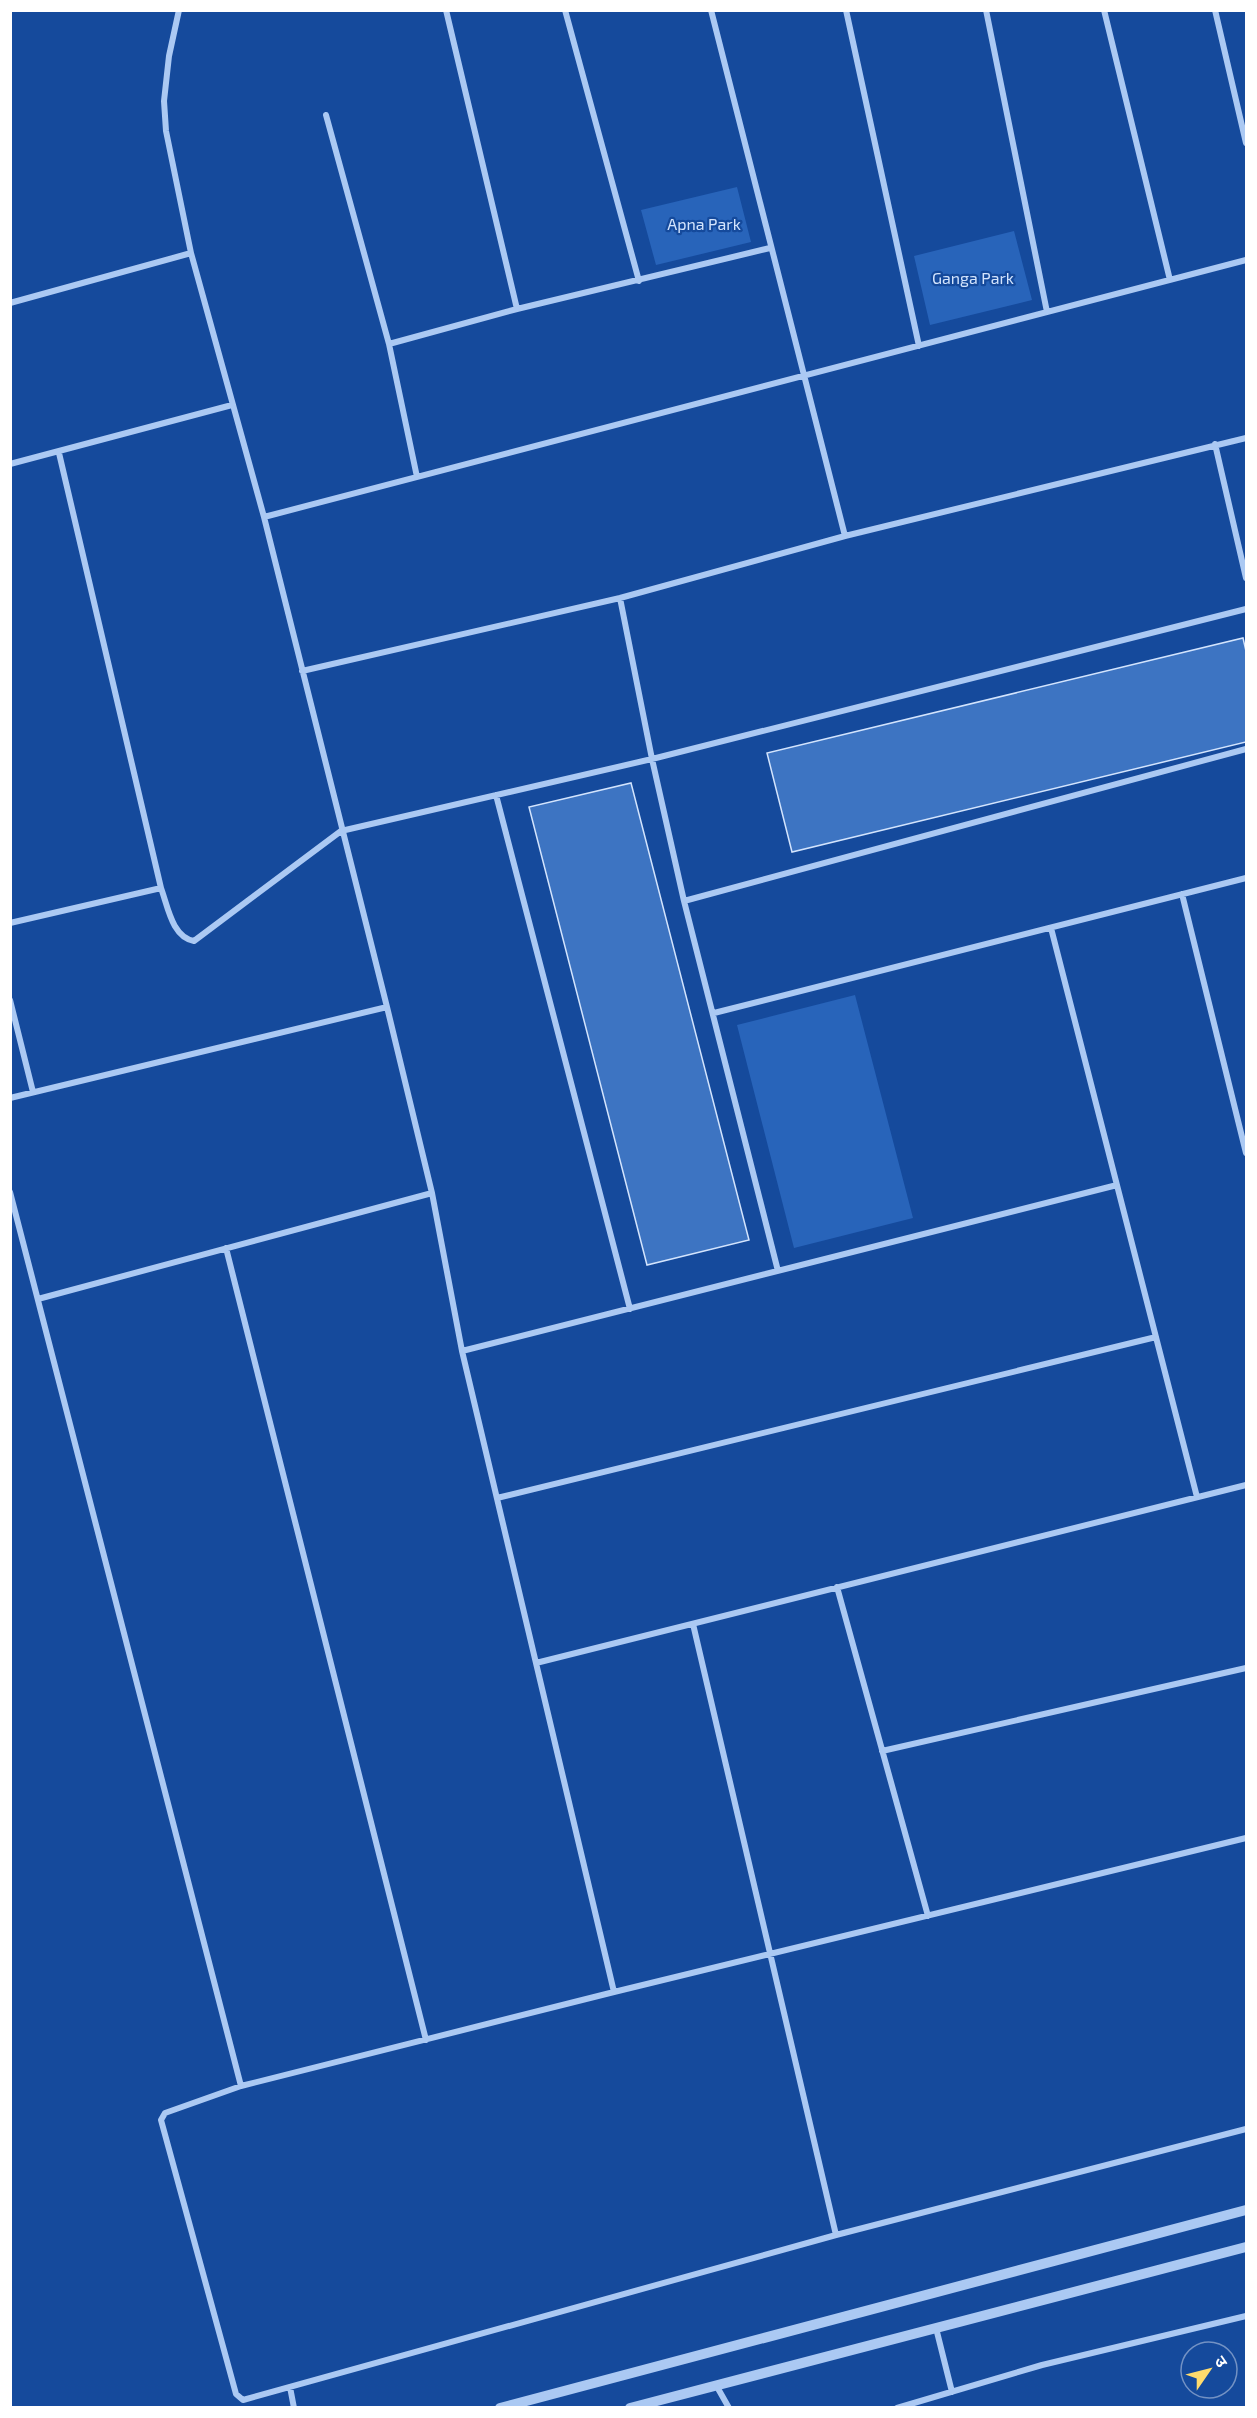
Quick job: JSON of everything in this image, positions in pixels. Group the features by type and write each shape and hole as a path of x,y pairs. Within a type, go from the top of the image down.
{"street":[{"path":"179,10 169,56 164,102 166,131 191,253 264,517 387,1007 432,1194 462,1351 614,1992"},
{"path":"446,10 517,309"},
{"path":"565,10 639,281"},
{"path":"711,10 845,536"},
{"path":"846,10 919,346"},
{"path":"986,10 1047,312"},
{"path":"1104,10 1170,280"},
{"path":"1215,10 1246,143"},
{"path":"326,115 389,344 417,477"},
{"path":"389,344 517,309 770,248"},
{"path":"10,303 191,253"},
{"path":"264,517 1246,260"},
{"path":"10,464 59,453 232,405"},
{"path":"302,670 620,598 845,536 1246,438"},
{"path":"1215,444 1246,578"},
{"path":"59,453 161,888 178,933 186,940 194,941 341,831 652,759 1246,609"},
{"path":"620,598 652,759 684,901 778,1271"},
{"path":"684,901 1246,749"},
{"path":"496,795 630,1309"},
{"path":"714,1013 1246,878"},
{"path":"10,923 161,888"},
{"path":"1182,894 1246,1153"},
{"path":"1051,928 1197,1497"},
{"path":"10,1000 33,1092"},
{"path":"10,1098 387,1007"},
{"path":"462,1351 1117,1185"},
{"path":"10,1192 241,2086"},
{"path":"38,1299 432,1194"},
{"path":"226,1248 426,2040"},
{"path":"497,1498 1156,1337"},
{"path":"536,1663 1246,1485"},
{"path":"837,1587 928,1916"},
{"path":"693,1623 836,2235"},
{"path":"882,1751 1246,1668"},
{"path":"1246,1838 614,1992 241,2086 165,2113 161,2120 161,2128 236,2394 243,2400 836,2235 1246,2129"},
{"path":"500,2408 1246,2210"},
{"path":"630,2408 1246,2247"},
{"path":"897,2408 1042,2365 1246,2316"},
{"path":"936,2328 952,2392"},
{"path":"715,2385 729,2408"},
{"path":"290,2387 294,2408"}],"green space":[{"name":"Apna Park","path":"737,187 751,242 656,265 641,210"},
{"name":"Ganga Park","path":"1014,231 1032,300 930,325 914,256"},
{"path":"855,995 913,1218 794,1248 737,1025"}],"building":[{"path":"1243,638 1246,651 1246,742 792,852 767,753"},
{"path":"631,783 749,1240 647,1265 529,807"}]}
